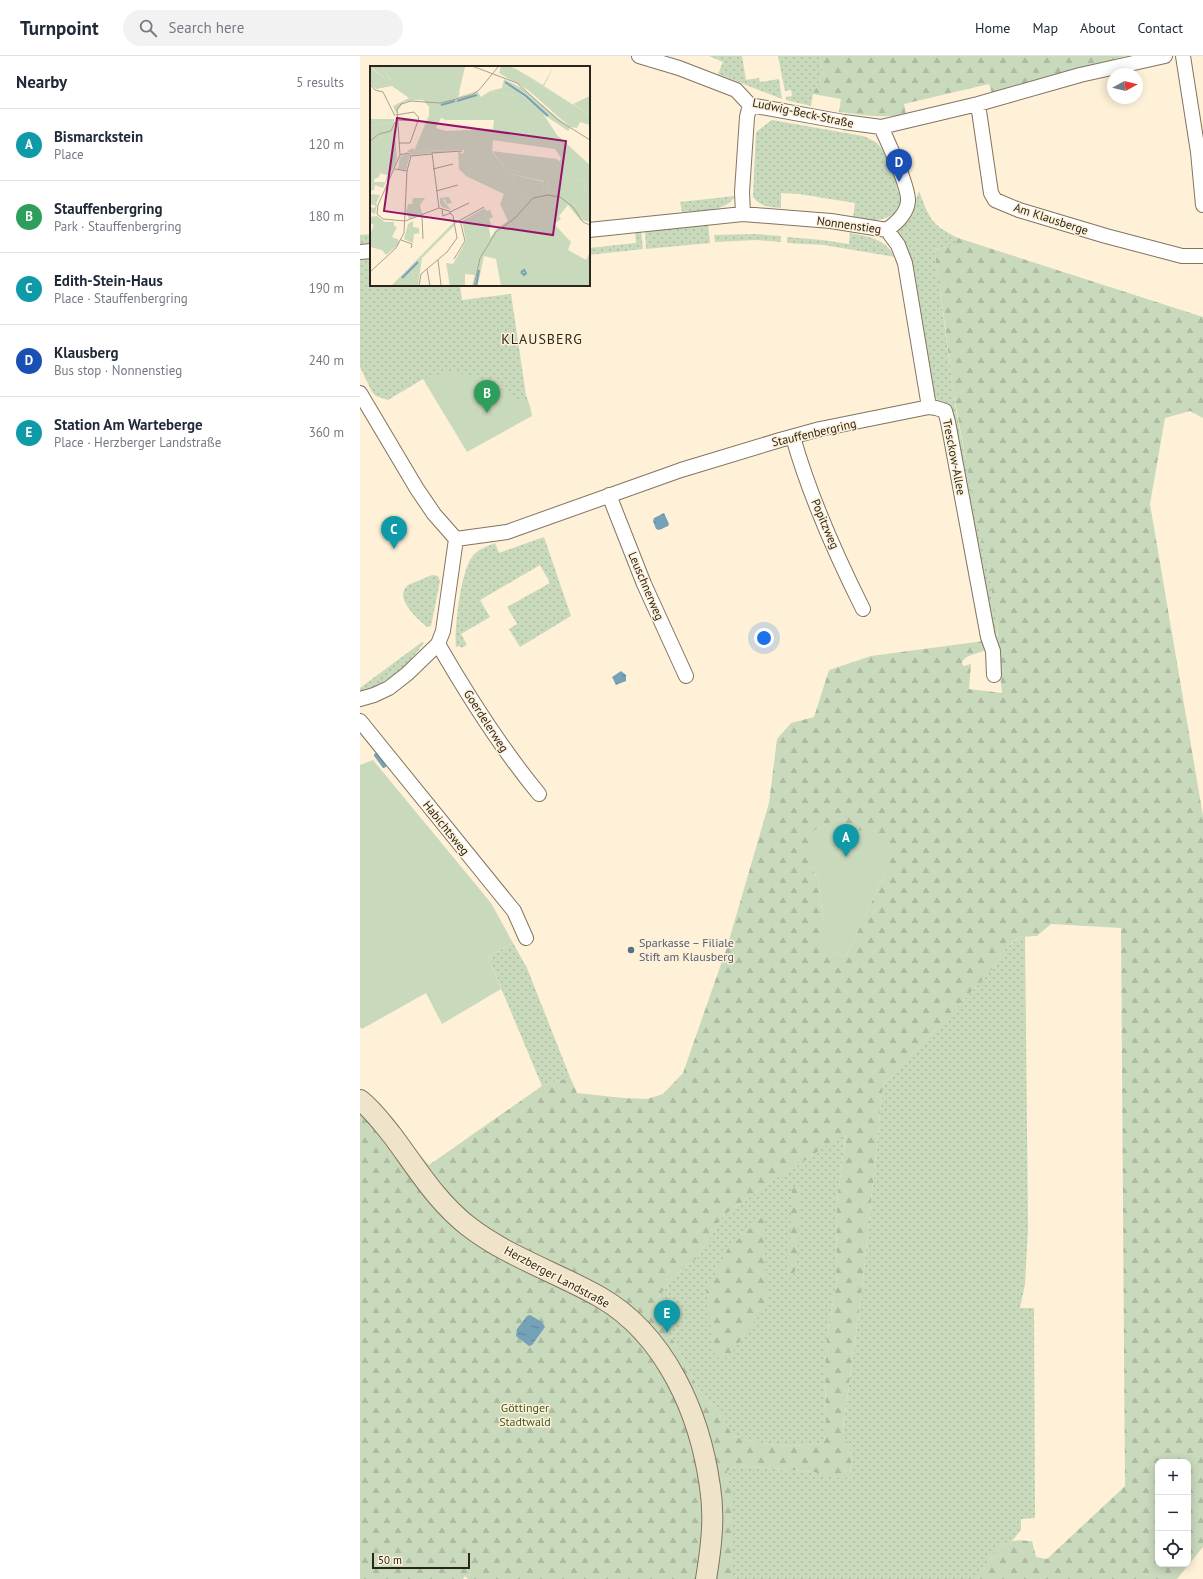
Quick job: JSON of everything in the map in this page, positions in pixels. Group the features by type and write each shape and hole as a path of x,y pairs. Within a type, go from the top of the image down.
{"street":[{"name":"Ludwig-Beck-Straße","path":"639,56 679,68 736,90 750,105 881,128"},
{"path":"881,128 978,104 1080,76 1165,56"},
{"path":"1184,56 1198,152 1203,205"},
{"name":"Am Klausberge","path":"978,104 991,193 995,200 1020,210 1106,236 1182,256 1203,256"},
{"path":"743,214 742,192 745,142 747,117 750,105"},
{"name":"Nonnenstieg","path":"590,230 743,214 831,221 887,230 898,222 905,212 908,201 907,189 881,128"},
{"name":"Tresckow-Allee","path":"887,230 898,245 905,263 929,407 945,411 948,422 988,638 993,651 994,675"},
{"path":"360,252 370,251"},
{"path":"360,700 389,688 407,674 438,644 443,631 456,540 434,514 361,397"},
{"name":"Stauffenbergring","path":"456,540 507,532 709,460 820,429 929,407"},
{"name":"Popitzweg","path":"793,437 804,472 863,609"},
{"name":"Leuschnerweg","path":"609,495 644,584 686,676"},
{"name":"Goerdelerweg","path":"438,644 496,736 520,771 539,794"},
{"name":"Habichtsweg","path":"360,721 514,912 526,938"},
{"name":"Herzberger Landstraße","path":"360,1100 382,1122 443,1204 467,1225 507,1251 601,1297 643,1331 662,1355 685,1398 697,1429 706,1467 710,1488 712,1519 710,1555 706,1579"}],"green space":[{"path":"709,56 742,56 746,80 759,78 760,82 779,79 782,99 718,74 723,62"},
{"path":"778,56 819,56 823,74 813,94 811,106 786,100 786,97 792,96 791,90 785,91"},
{"path":"819,56 1125,56 992,94 989,84 904,104 906,115 880,116 839,112 841,99 813,94 823,74"},
{"path":"772,120 863,136 877,143 889,163 902,204 892,215 887,218 875,220 853,219 855,203 799,194 781,193 781,208 762,205 753,197 756,132"},
{"path":"919,191 932,220 942,229 958,238 955,246 934,249 956,412 992,589 998,656 948,409 935,398 909,253 906,244 897,233 908,218"},
{"path":"735,196 731,201 718,208 703,211 682,212 680,202"},
{"path":"708,223 710,243 646,249 645,229"},
{"path":"641,230 643,249 590,255 590,248 636,243 635,231"},
{"path":"850,233 876,239 886,246 895,257 824,245 787,243 787,237 849,244"},
{"path":"370,234 370,244 360,245 360,235"},
{"path":"756,234 781,236 781,242 756,240 715,242 714,235"},
{"name":"Göttinger Stadtwald","path":"958,238 1203,317 1203,418 1190,411 1165,418 1150,504 1203,816 1203,1547 1191,1562 1191,1459 1155,1459 1155,1567 1187,1567 1177,1579 977,1579 996,1550 1007,1542 1032,1541 1036,1557 1047,1559 1125,1486 1121,928 1051,924 1037,936 1019,937 1007,947 989,973 883,1085 862,1289 842,1435 846,1439 851,1454 850,1475 843,1479 813,1472 739,1466 727,1471 733,1504 732,1579 468,1579 465,1576 463,1579 360,1579 360,1089 429,1165 542,1086 570,1077 577,1093 647,1099 663,1094 683,1073 727,947 769,803 777,739 791,723 814,717 829,670 871,656 984,641 986,649 968,656 962,664 964,666 971,664 969,689 1002,693 998,656 998,633 990,579 975,509 953,391 934,249 954,246","holes":["829,823 885,873 846,956 818,948 823,916 818,881 812,866 815,830","846,1132 837,1202 836,1284 827,1334 825,1367 826,1434 824,1442 790,1446 766,1444 733,1436 724,1420 700,1391 662,1322 656,1302 671,1279 697,1258 723,1216 774,1179 797,1166"]},
{"path":"370,258 370,286 460,286 462,300 511,294 526,395 530,406 488,384 423,379 388,400 376,396 372,392 360,367 360,259"},
{"path":"447,372 469,376 501,389 530,406 532,416 467,452 423,379"},
{"path":"544,537 571,616 520,647 509,629 517,624 507,607 550,583 540,565 480,600 490,617 461,634 467,645 461,648 460,646 456,647 456,627 459,600 468,564 474,554 495,543 499,553"},
{"path":"432,575 438,576 440,581 431,626 427,627 412,613 403,595 404,590 408,585"},
{"path":"422,642 424,643 410,660 389,679 360,693 360,688"},
{"path":"373,760 491,903 513,943 488,957 501,989 442,1024 426,993 362,1029 360,1027 360,765"},
{"path":"829,823 877,835 884,845 887,857 885,873 846,956 817,948 823,916 818,881 812,866 811,834 815,830"},
{"path":"1025,936 1028,1228 1025,1284 1020,1308 1034,1308 1035,1518 1021,1519 1021,1530 1012,1541 1003,1544 989,1559 977,1579 732,1579 727,1471 739,1466 813,1472 828,1475 850,1475 850,1449 846,1440 842,1436 862,1289 883,1085 989,973 1007,947 1020,937"},
{"path":"513,943 527,968 570,1077 542,1086 488,957"},
{"path":"846,1131 837,1202 836,1284 827,1334 825,1367 826,1434 824,1442 790,1446 766,1444 733,1436 724,1420 700,1391 662,1322 656,1302 671,1279 697,1258 723,1216 774,1179 797,1166"},
{"path":"801,1183 797,1268 788,1280 792,1189"},
{"path":"764,1215 767,1304 728,1358 715,1358 706,1293 727,1250"}],"water":[{"path":"664,513 669,524 668,526 659,530 656,529 653,521 654,518"},
{"path":"621,671 626,675 626,681 616,685 612,677"},
{"path":"530,1315 542,1322 545,1327 532,1345 529,1346 516,1336 517,1329 527,1316"}],"waterway":[{"path":"376,755 384,766"}],"place":[{"name":"Klausberg","path":"899,182"},
{"name":"Stauffenbergring","path":"487,413"},
{"name":"Edith-Stein-Haus","path":"394,549"},
{"name":"Bismarckstein","path":"846,857"},
{"name":"Sparkasse – Filiale Stift am Klausberg","path":"631,950"},
{"name":"Station Am Warteberge","path":"667,1333"}],"district":[{"name":"KLAUSBERG","path":"542,339"}]}
